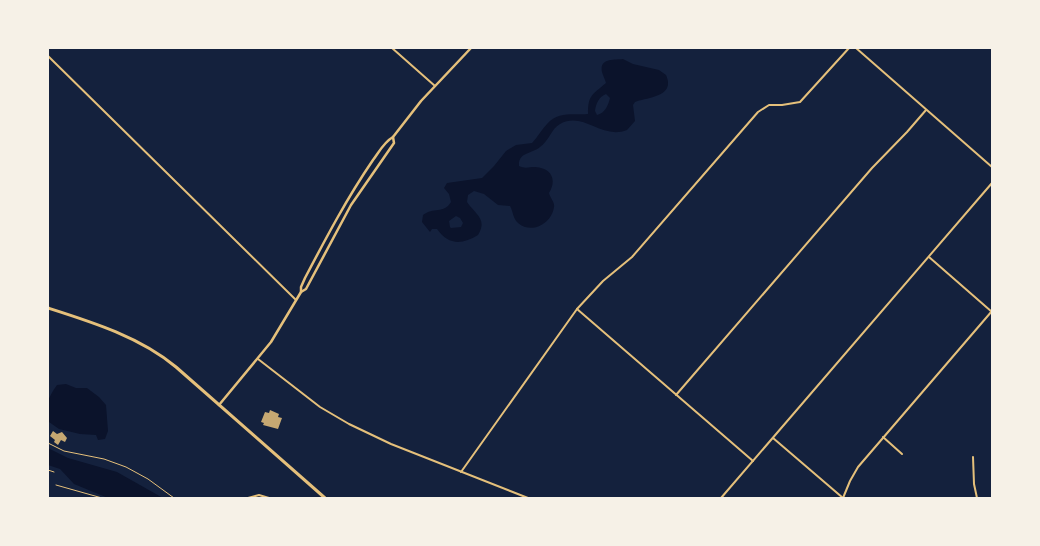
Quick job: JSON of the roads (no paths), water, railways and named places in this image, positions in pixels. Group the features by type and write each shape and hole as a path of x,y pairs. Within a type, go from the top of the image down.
{"main road":[{"path":"48,308 143,344 171,363 322,498"}],"street":[{"path":"392,48 435,86"},
{"path":"301,292 301,286 305,278 349,198 388,140 393,137 435,86 471,48"},
{"path":"461,472 577,309 603,281 632,257 758,112 769,105 800,102 849,48"},
{"path":"856,48 992,167"},
{"path":"48,56 296,300"},
{"path":"676,395 872,168 926,110"},
{"path":"219,405 258,359 280,328 301,292 306,289 352,205 394,143 393,137"},
{"path":"721,498 992,183"},
{"path":"773,438 844,498 855,472 992,311 929,257"},
{"path":"577,309 753,461"},
{"path":"258,359 320,407 349,424 461,472 528,498"},
{"path":"883,437 902,454"},
{"path":"972,457 976,498"},
{"path":"248,498 255,496 269,498"}],"water":[{"path":"623,59 633,64 659,70 666,75 667,88 659,95 635,102 633,105 635,121 627,130 609,131 577,121 569,121 557,126 546,142 521,158 519,166 541,168 549,172 553,179 549,193 554,207 550,218 540,226 529,228 523,226 516,221 510,206 498,205 484,194 474,191 468,195 467,202 477,213 481,221 482,225 478,235 466,241 456,242 446,238 437,229 432,229 430,232 422,222 423,215 445,208 451,202 449,194 444,188 447,183 482,178 506,151 516,145 532,143 545,126 556,117 566,114 588,114 590,99 606,83 602,72 603,64 608,61","holes":["606,94 610,98 608,104 604,111 597,115 595,111 597,103","456,216 463,223 461,227 451,228 449,221"]},
{"path":"66,384 76,388 87,388 106,405 108,431 105,439 98,440 96,435 80,434 59,429 49,422 47,407 49,398 57,385"},
{"path":"48,448 68,458 117,472 163,498 108,498 74,484 60,469 48,465"}]}
